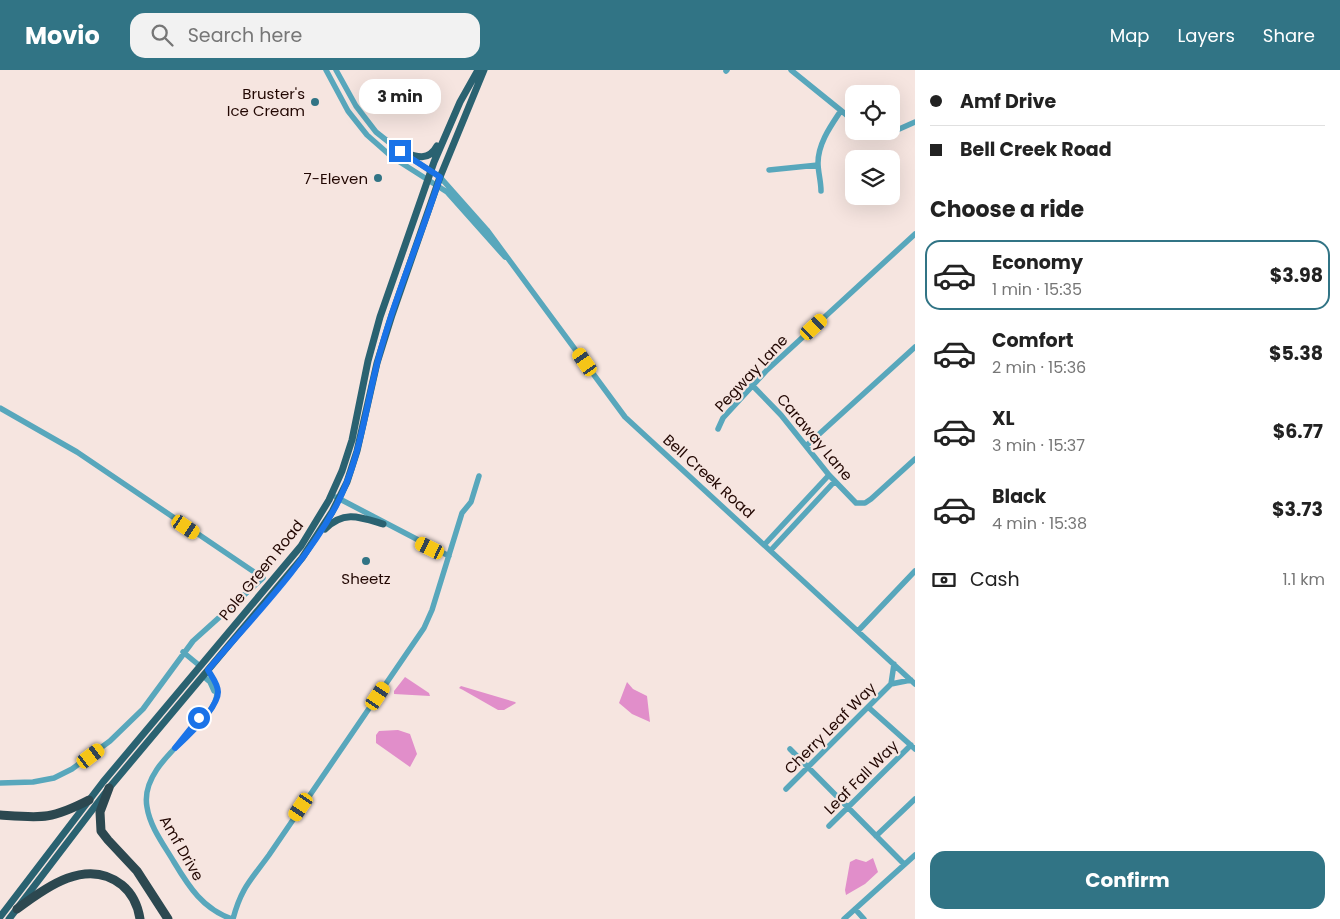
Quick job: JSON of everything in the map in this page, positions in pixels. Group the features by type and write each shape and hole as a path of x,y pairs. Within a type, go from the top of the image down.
{"highway":[{"path":"109,788 100,812 102,831 137,871 168,919"},
{"path":"0,815 50,817 64,813 89,800"},
{"path":"17,909 57,882 74,876 99,874 113,879 125,888 134,900 140,919"}],"main road":[{"name":"Pole Green Road","path":"0,917 89,800 301,546 332,495 351,443 378,327 431,170 460,102 478,70"},
{"name":"Pole Green Road","path":"9,919 109,788 234,640 316,538 339,499 358,451 383,341 439,181 484,70"},
{"path":"400,151 421,158 431,154 460,102"},
{"path":"316,538 333,522 344,516 357,516 383,524"},
{"path":"204,676 200,666 206,665 222,647 234,640"}],"street":[{"name":"Bell Creek Road","path":"326,70 344,105 367,135 392,157 428,179 439,181"},
{"name":"Bell Creek Road","path":"336,70 365,119 400,151 431,170 512,264 623,415 913,682"},
{"path":"791,70 845,115"},
{"path":"821,191 818,165 825,137 840,112"},
{"path":"900,129 915,122"},
{"path":"769,170 818,165"},
{"name":"Pegway Lane","path":"718,429 723,418 752,385 915,234"},
{"path":"806,446 915,347"},
{"name":"Caraway Lane","path":"752,385 781,414 829,475 853,501 860,504 871,499 915,459"},
{"path":"0,408 77,452 263,578 200,634 183,652 135,718 91,756 54,778 33,782 0,783"},
{"path":"764,544 829,475"},
{"path":"233,919 240,896 247,883 269,855 424,628 462,513 471,502 479,476"},
{"path":"771,550 835,481"},
{"path":"332,495 383,524 449,556"},
{"path":"858,631 915,571"},
{"path":"183,652 200,666"},
{"name":"Cherry Leaf Way","path":"786,789 891,684 894,664"},
{"name":"Amf Drive","path":"204,676 213,688 213,700 155,772 148,787 146,801 148,814 193,892 212,909 233,919"},
{"name":"Cherry Leaf Way","path":"891,684 913,682"},
{"path":"868,706 913,747"},
{"name":"Leaf Fall Way","path":"829,826 913,747"},
{"path":"790,750 904,864"},
{"path":"876,836 915,799"},
{"path":"844,919 915,854"},
{"path":"855,909 864,919"}],"shaded area":[{"path":"405,677 429,693 430,696 394,694 394,691"},
{"path":"627,682 633,689 647,696 650,722 632,714 619,703"},
{"path":"461,686 516,703 504,710 498,710 459,688"},
{"path":"398,730 410,734 417,754 410,767 376,743 376,735 379,731"},
{"path":"873,858 878,872 865,884 846,895 845,890 850,862 856,859 866,862"}],"place":[{"name":"Bruster's Ice Cream","path":"315,102"},
{"name":"7-Eleven","path":"378,178"},
{"name":"Sheetz","path":"366,561"}],"route":[{"path":"199,718 175,748 216,700 217,689 208,670 308,551 332,512 358,451 383,341 440,177 400,151"}]}
